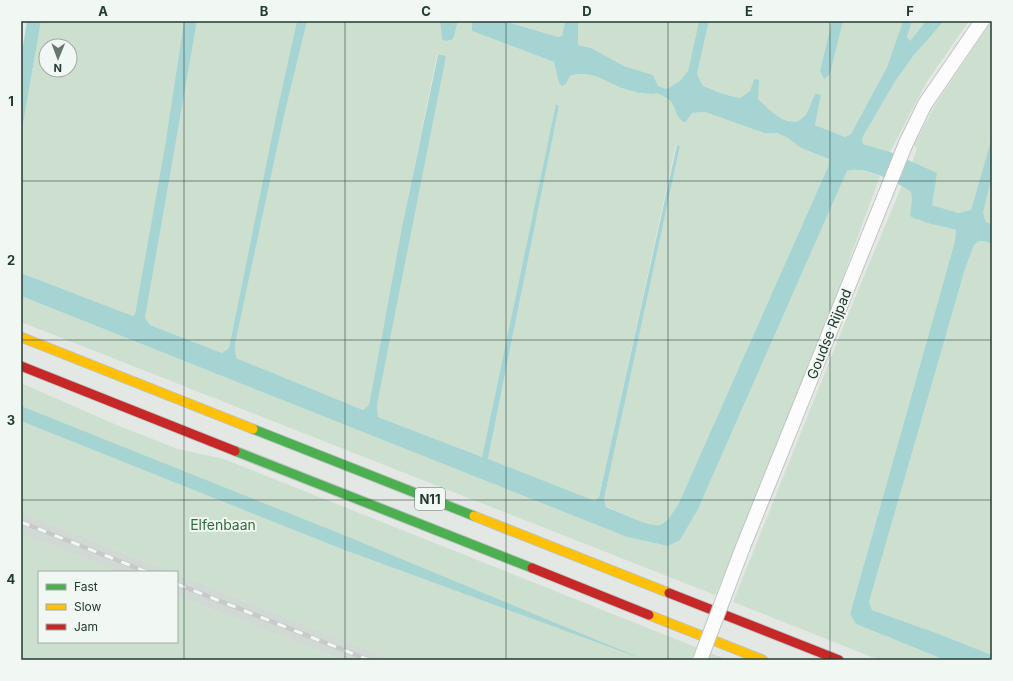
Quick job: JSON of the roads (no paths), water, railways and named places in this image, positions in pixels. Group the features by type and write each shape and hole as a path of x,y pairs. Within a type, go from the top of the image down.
{"highway":[{"name":"N11","path":"21,337 839,660"},
{"name":"N11","path":"21,366 763,660"}],"street":[{"name":"Goudse Rijpad","path":"700,660 743,547 906,143 925,104 982,21"}],"water":[{"path":"27,21 41,21 21,135 21,59"},
{"path":"184,21 197,21 145,318 150,325 222,353 229,348 276,116 297,21 307,21 284,116 235,344 236,358 363,410 369,405 402,227 438,55 443,55 446,57 377,405 378,417 482,457 556,104 559,106 488,459 595,501 599,497 677,145 680,146 604,499 606,507 648,524 659,525 668,519 678,505 828,167 829,159 801,148 788,138 777,133 764,133 705,112 692,113 686,122 683,122 679,118 672,103 664,96 656,93 639,93 624,89 594,76 578,74 570,76 566,84 562,86 559,83 554,62 472,31 472,21 504,21 558,37 562,36 565,21 578,21 578,45 591,48 624,66 653,75 658,86 667,89 680,81 688,71 699,21 709,21 697,74 703,86 723,94 740,98 750,91 754,79 759,80 758,99 780,118 797,122 806,115 815,94 821,95 815,125 845,137 851,134 887,67 903,21 912,21 907,37 910,41 926,21 944,21 914,55 896,80 862,138 863,144 890,152 937,173 932,205 958,213 971,210 992,137 992,176 983,213 986,222 992,224 992,245 985,241 979,241 974,245 965,269 869,602 872,610 992,655 992,660 945,660 856,624 850,614 955,241 956,230 927,223 910,216 912,199 911,192 889,179 870,172 862,170 847,171 698,509 680,540 668,546 627,537 21,296 21,273 133,316 135,314 165,146"},
{"path":"440,21 458,21 453,39 446,41 442,39"},
{"path":"832,21 843,21 830,74 824,79 820,71"},
{"path":"21,406 346,536 645,660 342,549 21,421"}],"railway":[{"path":"21,522 144,571"},
{"path":"178,584 369,660"}],"park label":[{"name":"Elfenbaan","path":"223,525"}]}
